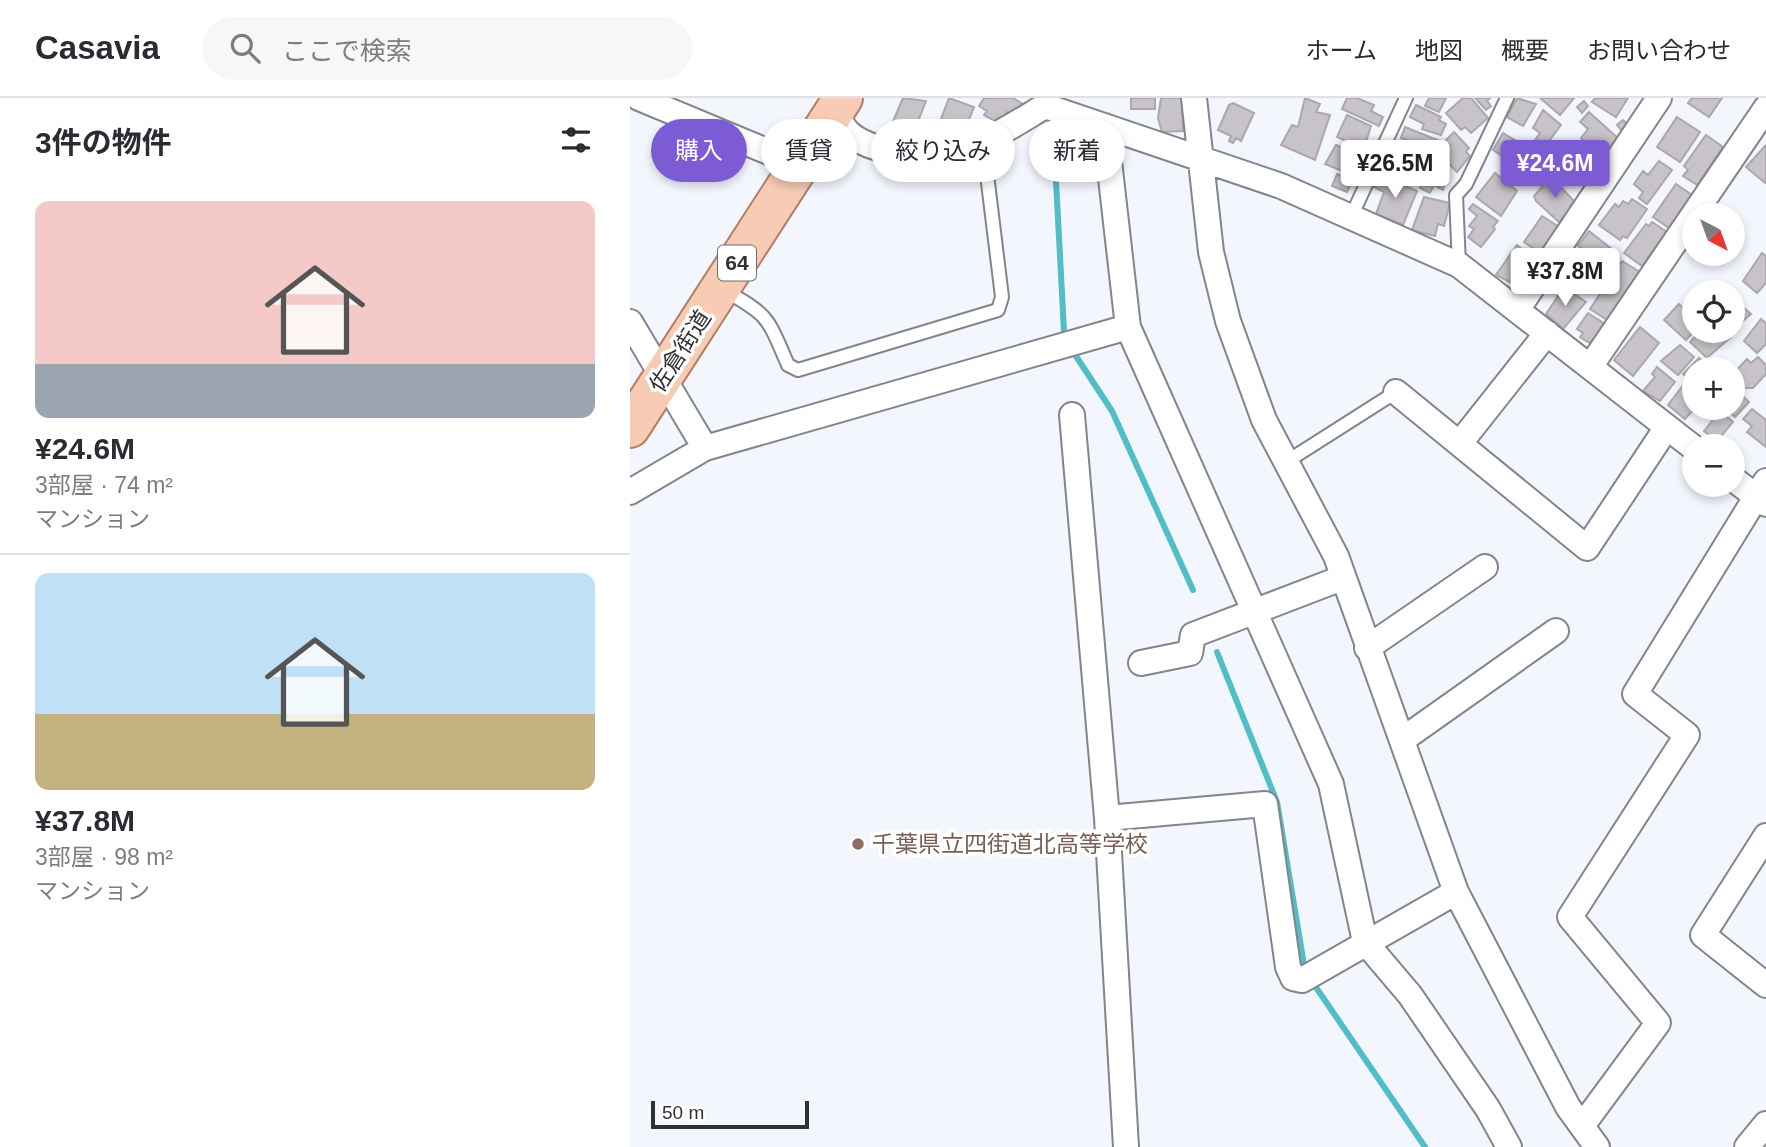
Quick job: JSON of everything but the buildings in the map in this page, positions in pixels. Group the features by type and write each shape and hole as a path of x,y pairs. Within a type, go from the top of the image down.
{"main road":[{"name":"佐倉街道","path":"630,428 788,182"}],"street":[{"path":"639,98 761,148"},
{"path":"1195,98 1199,157 1211,252 1228,321 1264,420 1336,556 1456,892 1568,1107 1597,1147"},
{"path":"1517,310 1659,98"},
{"path":"838,105 849,133 871,146"},
{"path":"1015,125 1050,106 1086,119"},
{"path":"1590,368 1766,108"},
{"path":"1125,133 1281,187 1459,265 1682,439"},
{"path":"1111,182 1128,327 1331,784 1365,942 1410,995 1488,1109 1509,1147"},
{"path":"630,322 705,448"},
{"path":"630,492 705,448 1128,327"},
{"path":"1460,443 1546,333"},
{"path":"1396,392 1587,548 1667,427"},
{"path":"1072,415 1107,818 1126,1147"},
{"path":"1582,1126 1658,1023 1570,918 1687,734 1635,694 1762,494 1745,485"},
{"path":"1367,648 1485,567"},
{"path":"1141,663 1190,653 1194,635 1255,614 1342,578"},
{"path":"1402,740 1556,631"},
{"path":"1107,818 1265,804 1288,967 1293,978 1308,976 1456,892"},
{"path":"1766,836 1703,935 1766,985"},
{"path":"1747,1147 1766,1124"}],"lane":[{"path":"1351,217 1406,98"},
{"path":"1459,265 1456,194 1466,184 1507,98"},
{"path":"720,288 761,311 768,319 788,365 798,370 998,310 1002,298 988,182"},
{"path":"1286,462 1396,392"}],"waterway":[{"path":"1055,114 1053,125 1064,331 1068,340"},
{"path":"1072,350 1112,411 1193,590"},
{"path":"1217,652 1277,802 1305,971"},
{"path":"1311,980 1425,1147"}],"place":[{"name":"千葉県立四街道北高等学校","path":"858,844"}]}
